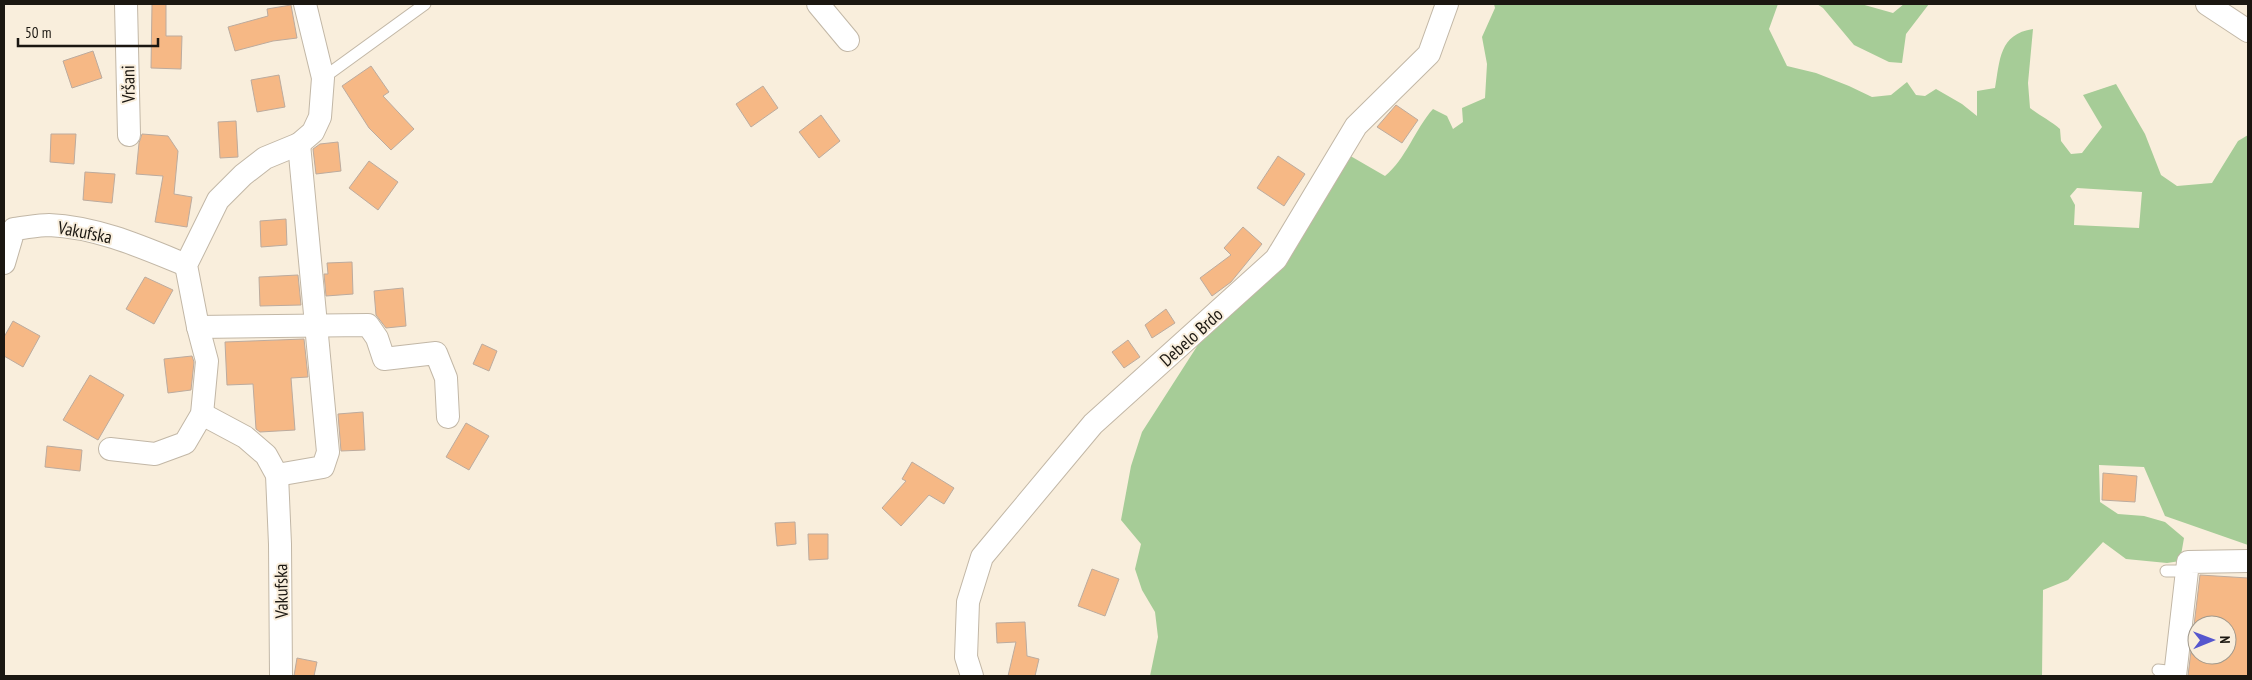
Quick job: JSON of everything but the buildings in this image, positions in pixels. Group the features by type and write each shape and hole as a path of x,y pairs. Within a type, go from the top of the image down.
{"street":[{"name":"Vršani","path":"126,4 129,135"},
{"path":"110,450 155,454 185,443 202,414 207,361 198,327 186,265 218,200 243,175 265,158 299,144 313,132 320,117 323,78 305,4"},
{"path":"818,4 848,40"},
{"name":"Debelo Brdo","path":"972,676 966,657 968,602 982,556 1093,424 1276,260 1356,126 1429,54 1447,4"},
{"path":"2207,4 2248,31"},
{"path":"277,475 323,467 328,452 299,144"},
{"name":"Vakufska","path":"4,263 9,228 48,225 132,242 186,265"},
{"path":"198,327 316,324 368,325 378,338 384,359 436,352 446,378 448,417"},
{"name":"Vakufska","path":"202,414 245,437 266,455 277,475 280,544 281,676"},
{"path":"2170,673 2177,571 2188,562 2248,561"}],"lane":[{"path":"323,78 425,4"}],"green space":[{"path":"1494,4 1778,4 1769,29 1787,66 1816,73 1872,97 1891,95 1907,82 1916,95 1925,96 1936,89 1962,104 1977,116 1977,91 1995,88 2000,58 2007,42 2013,36 2033,29 2028,83 2030,108 2060,129 2061,141 2071,154 2082,153 2102,127 2083,95 2116,84 2145,134 2161,175 2177,186 2212,183 2238,141 2248,135 2248,545 2165,516 2144,467 2099,465 2100,502 2118,514 2144,516 2165,522 2184,538 2180,561 2167,563 2126,559 2103,542 2068,580 2043,590 2042,676 1150,676 1158,637 1155,612 1142,590 1135,569 1141,544 1121,520 1131,466 1142,432 1212,323 1347,154 1385,176 1405,153 1433,109 1447,116 1453,129 1463,122 1462,108 1485,98 1487,64 1482,37 1495,8","holes":["2077,188 2142,192 2139,228 2074,225 2075,205 2070,196"]},
{"path":"1817,4 1861,4 1893,13 1904,4 1929,4 1906,34 1902,63 1889,62 1854,45 1823,8"}]}
